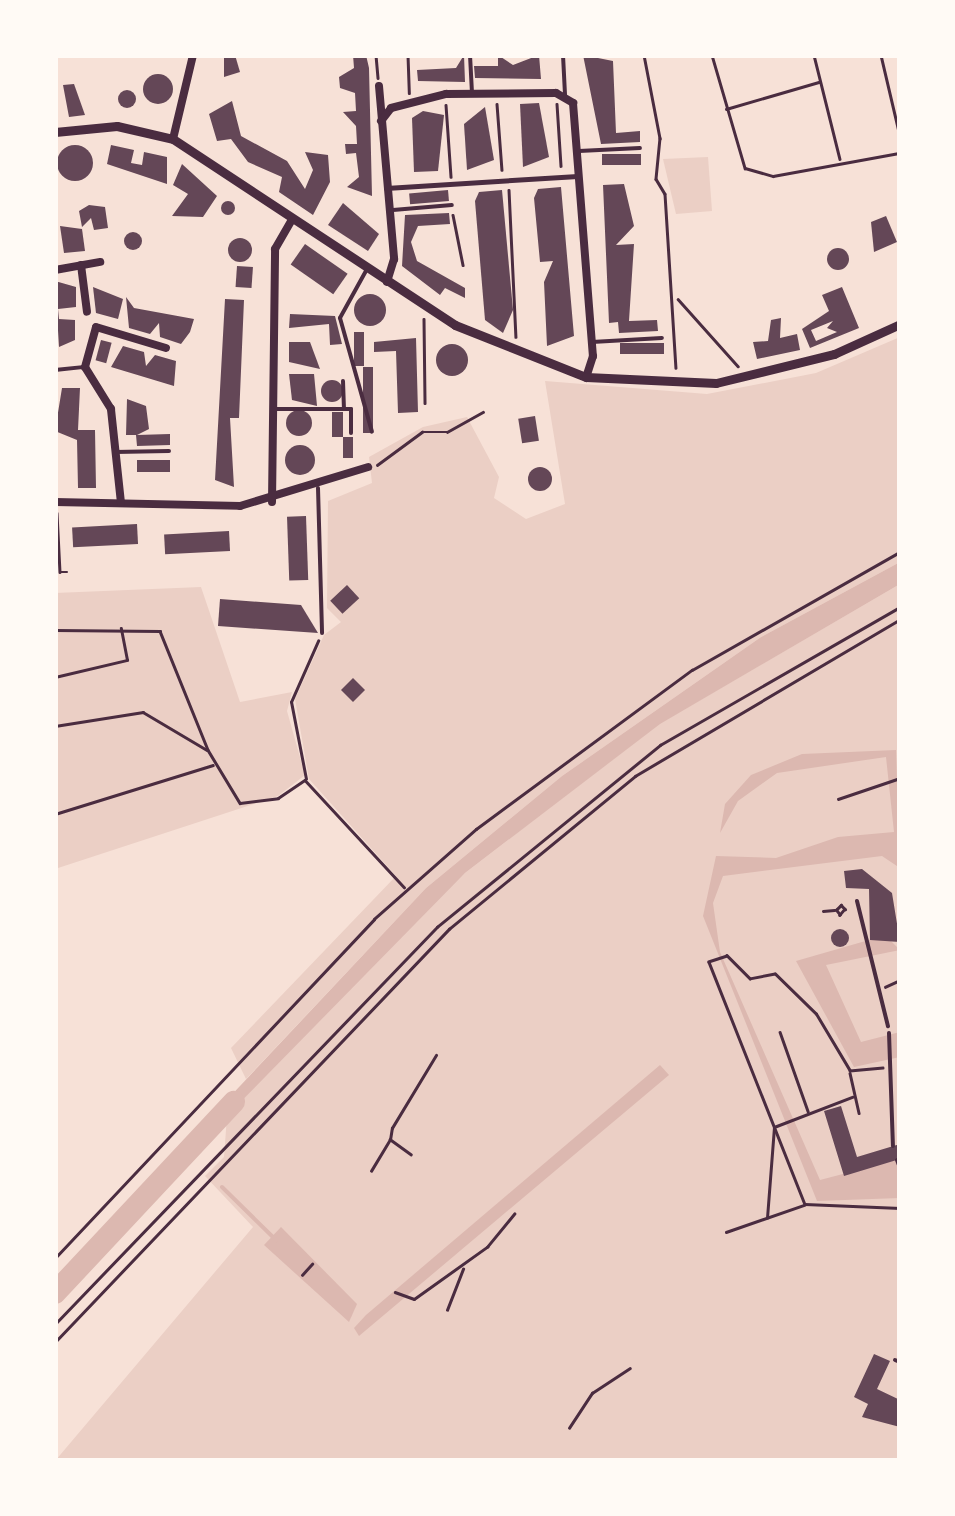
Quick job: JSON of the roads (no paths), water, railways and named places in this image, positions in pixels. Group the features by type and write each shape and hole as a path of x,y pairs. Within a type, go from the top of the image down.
{"street":[{"path":"173,139 193,55"},
{"path":"379,86 388,210 387,282"},
{"path":"381,121 409,101 472,93 561,94 580,151 592,342 586,377"},
{"path":"55,132 116,126 173,139 429,308 513,353 586,377 677,387 742,377 834,354 900,324"},
{"path":"386,188 582,176"},
{"path":"272,502 275,249 292,219"},
{"path":"55,270 100,262"},
{"path":"81,265 87,312"},
{"path":"121,503 106,391 85,367 96,328 166,348"},
{"path":"56,502 272,502 368,467"}],"lane":[{"path":"470,55 472,93"},
{"path":"561,94 563,55"},
{"path":"580,151 640,148"},
{"path":"388,210 452,206"},
{"path":"367,268 340,318 372,432"},
{"path":"87,312 96,328"},
{"path":"592,342 662,338"},
{"path":"55,370 85,367"},
{"path":"344,381 344,409 350,433"},
{"path":"274,409 344,409"},
{"path":"115,452 169,451"},
{"path":"318,488 322,634"},
{"path":"857,901 888,1026"},
{"path":"889,1034 893,1146"},
{"path":"897,1160 900,1168"}],"waterway":[{"path":"55,1293 234,1102"},
{"path":"222,1187 276,1240"}]}
